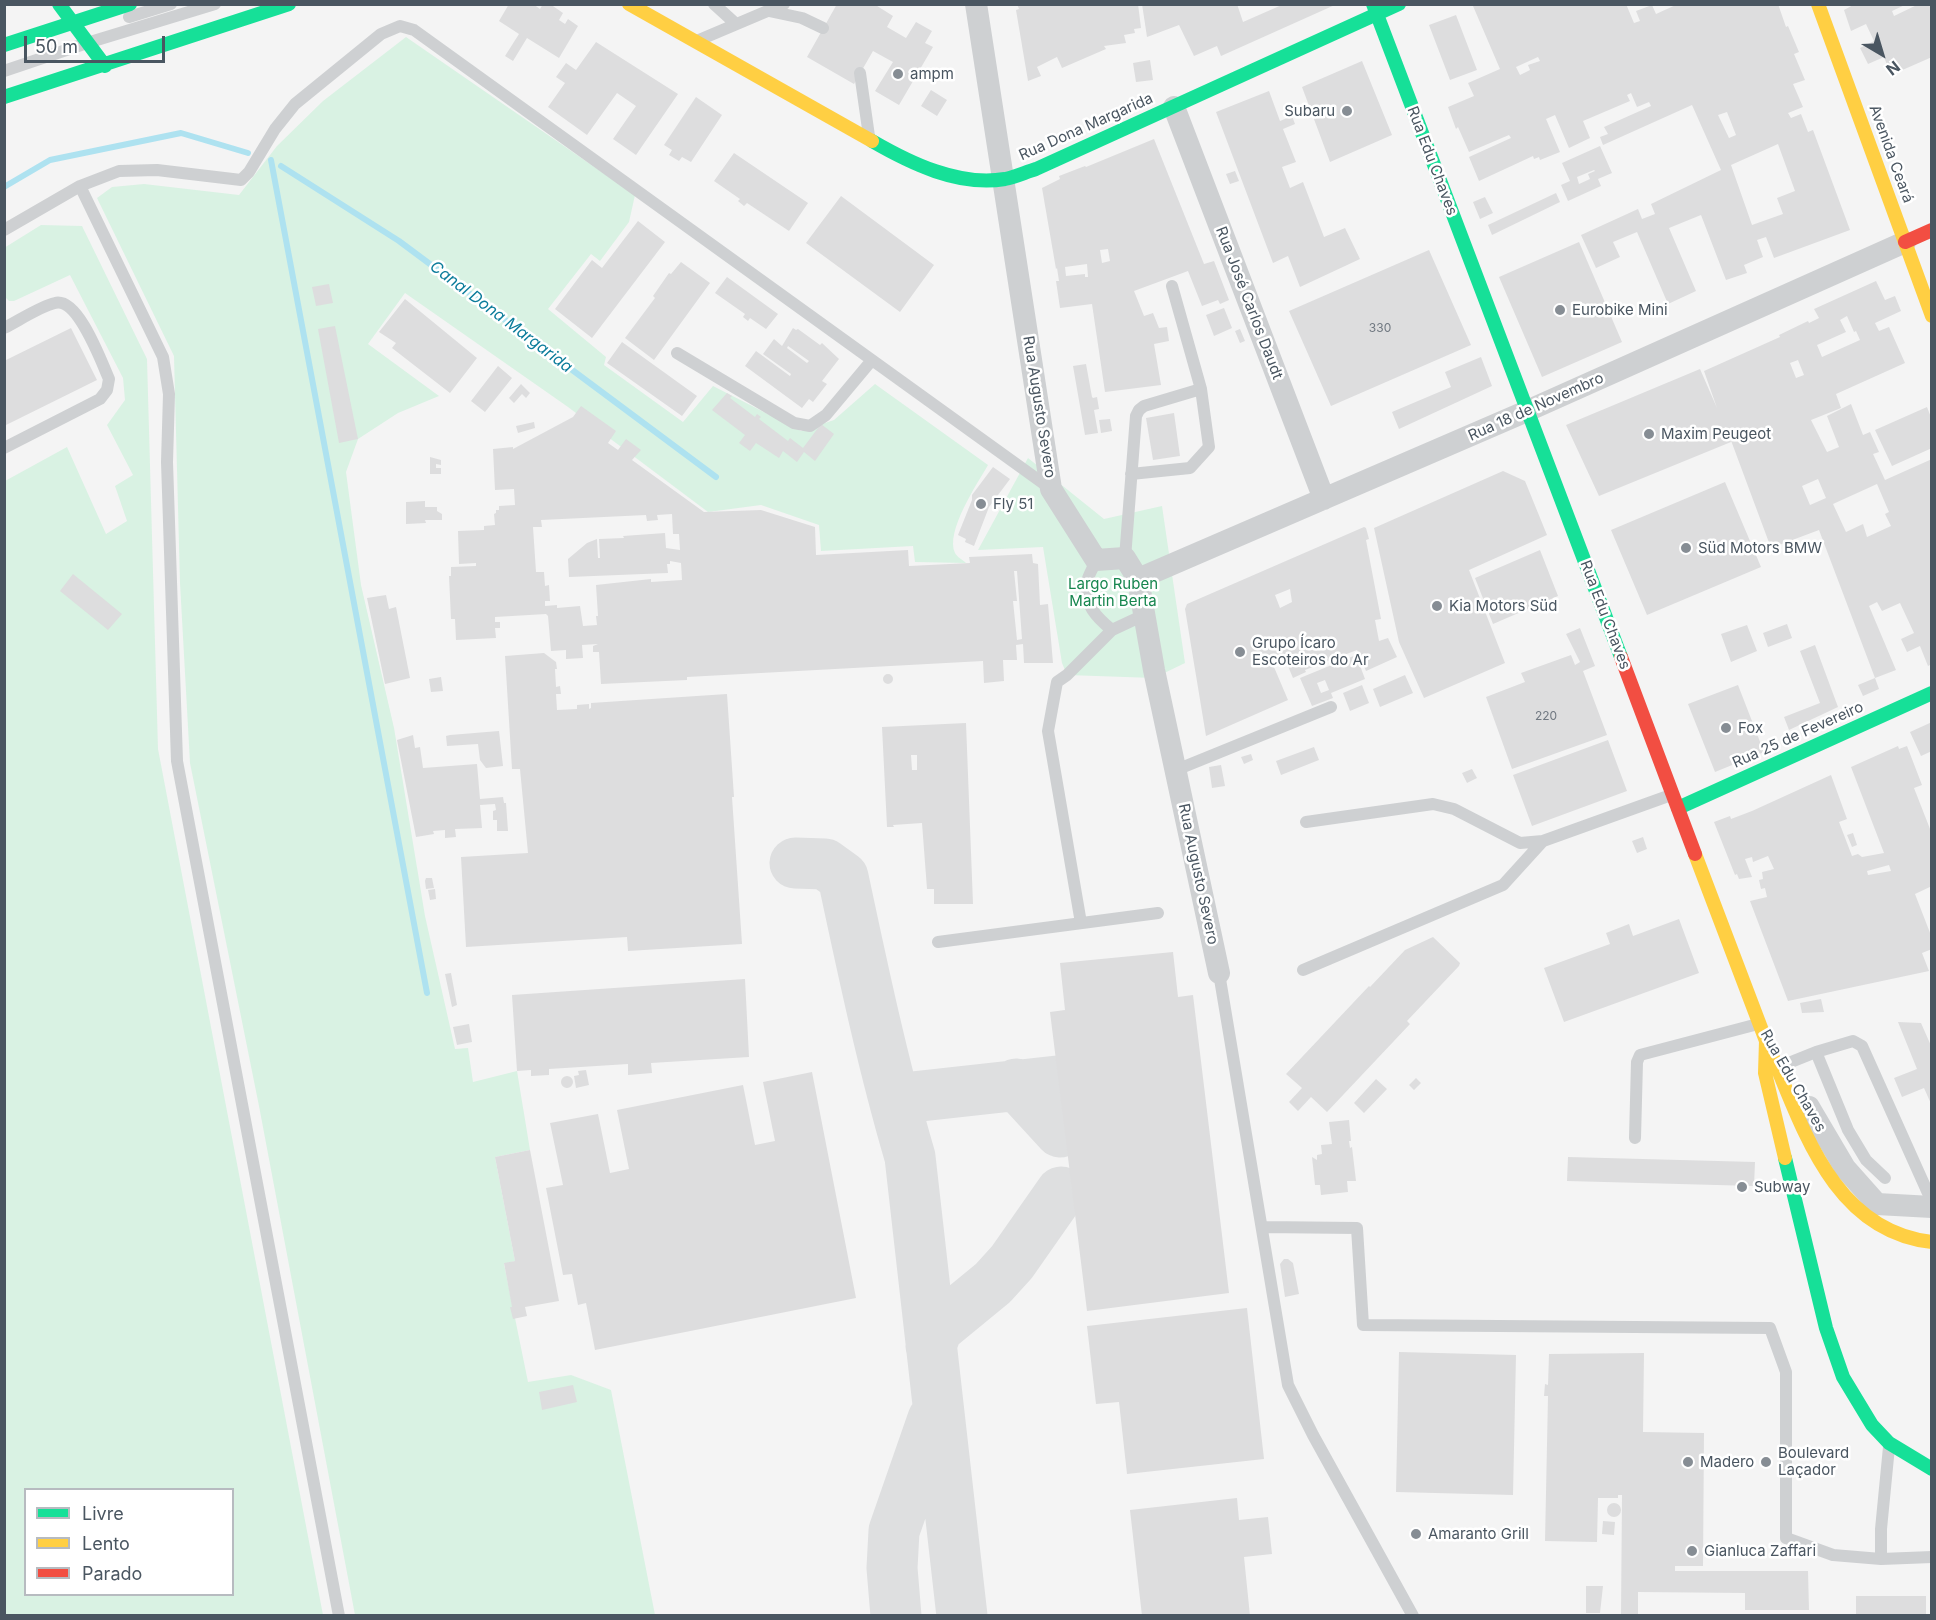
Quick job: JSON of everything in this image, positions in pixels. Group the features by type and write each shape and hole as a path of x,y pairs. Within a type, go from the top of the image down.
{"main road":[{"path":"59,4 105,66"},
{"path":"4,45 80,33 130,4"},
{"path":"4,98 289,4"},
{"name":"Rua Dona Margarida","path":"629,4 905,160 964,179 1004,178 1036,170 1174,107 1375,10 1399,4"},
{"name":"Avenida Ceará","path":"1818,4 1932,316"},
{"name":"Rua Edu Chaves","path":"1375,10 1678,808 1771,1045"},
{"name":"Rua 18 de Novembro","path":"1905,242 1932,230"},
{"name":"Rua 25 de Fevereiro","path":"1678,808 1932,693"},
{"path":"1771,1045 1820,1164 1842,1195 1874,1222 1913,1240 1932,1242"},
{"path":"1771,1045 1765,1073 1826,1328 1843,1377 1872,1425 1889,1443 1932,1469"}],"street":[{"name":"Rua Augusto Severo","path":"976,4 1051,489 1096,560"},
{"name":"Rua José Carlos Daudt","path":"1174,107 1324,499"},
{"name":"Rua 18 de Novembro","path":"1138,579 1527,411 1905,242"},
{"name":"Rua Augusto Severo","path":"1125,558 1138,579 1154,670 1219,973"},
{"path":"1096,560 1125,558"},
{"name":"Rua Edu Chaves","path":"1771,1045 1836,1156 1877,1203 1932,1207"}],"lane":[{"path":"4,58 171,4"},
{"path":"4,71 80,33 215,4"},
{"path":"714,4 736,24"},
{"path":"694,41 784,4"},
{"path":"769,11 802,18 823,28"},
{"path":"4,230 80,186 119,171 157,170 241,180 249,172 275,129 295,104 381,34 400,26 414,30 1051,489"},
{"path":"860,73 869,140"},
{"path":"80,186 163,357 169,394 167,462 177,761 339,1616"},
{"path":"1131,474 1190,468 1209,447 1201,389 1172,286"},
{"path":"4,447 100,399 107,390 109,379 78,313 67,303 56,302 6,325"},
{"path":"677,353 794,423 810,426 826,415 872,360"},
{"path":"1125,558 1138,410 1144,406 1201,389"},
{"path":"1096,560 1086,583 1089,607 1098,619 1112,630"},
{"path":"1081,922 1048,732 1057,682 1112,630 1144,615"},
{"path":"1176,770 1331,707"},
{"path":"1306,822 1433,804 1454,809 1520,843 1543,841 1673,794"},
{"path":"1303,970 1503,885 1543,841"},
{"path":"938,942 1158,913"},
{"path":"1219,973 1288,1385 1313,1435 1413,1616"},
{"path":"1635,1138 1637,1062 1641,1055 1771,1045 1816,1052 1853,1041 1862,1046 1932,1202"},
{"path":"1816,1052 1848,1130 1866,1160 1885,1178"},
{"path":"1262,1227 1358,1228 1364,1325 1770,1328 1786,1372 1786,1538 1833,1555 1881,1559 1932,1557"},
{"path":"1881,1559 1881,1529 1889,1443"}],"green space":[{"path":"406,37 635,195 629,222 600,261 591,254 548,309 606,357 604,365 683,422 713,386 801,431 834,420 875,384 988,465 964,508 954,533 955,553 966,563 915,562 913,546 821,551 819,525 761,505 708,512 568,407 405,293 368,344 439,396 398,413 358,439 346,472 361,585 394,728 425,916 455,1049 468,1048 473,1082 517,1071 530,1150 495,1157 515,1261 504,1264 528,1382 571,1375 611,1390 655,1615 355,1615 259,1106 190,763 180,583 174,356 97,198 112,187 144,184 239,195 277,146 323,101"},
{"path":"41,225 82,226 147,359 158,749 323,1615 5,1615 5,481 67,447 106,534 127,521 115,486 133,475 107,425 125,400 123,378 70,275 14,301 9,301 5,297 4,248"},
{"name":"Largo Ruben Martin Berta","path":"1028,458 1104,519 1162,506 1185,663 1154,678 1067,675 1062,663 1043,547 978,550"}],"building":[{"path":"509,4 533,4 540,9 543,4 550,4 563,13 559,20 565,24 568,19 578,26 559,58 527,38 513,61 505,56 519,34 499,21"},
{"path":"837,4 874,4 893,16 887,27 906,38 916,22 932,31 925,43 933,47 899,105 875,91 893,62 873,51 854,84 807,57"},
{"path":"1017,4 1138,4 1141,28 1134,29 1135,33 1124,35 1126,43 1104,46 1106,49 1062,68 1057,57 1037,67 1041,76 1028,81 1016,10 1019,9"},
{"path":"1142,4 1237,4 1243,22 1284,4 1337,4 1221,56 1217,46 1194,56 1179,25 1147,37"},
{"path":"1476,4 1626,4 1634,23 1640,21 1636,11 1652,5 1656,14 1678,4 1778,4 1786,27 1788,26 1799,52 1794,54 1805,80 1793,84 1803,107 1788,113 1791,118 1801,114 1808,132 1813,130 1850,230 1774,258 1766,237 1757,240 1763,257 1744,265 1747,273 1726,280 1701,215 1669,228 1696,291 1668,304 1637,232 1613,242 1620,257 1596,268 1581,235 1638,209 1642,219 1655,214 1651,204 1721,170 1692,105 1603,145 1600,137 1608,134 1604,127 1651,106 1649,102 1637,107 1631,93 1627,95 1630,101 1583,121 1590,138 1569,148 1555,115 1546,119 1560,152 1540,160 1539,157 1534,159 1533,156 1479,181 1469,157 1511,138 1509,135 1469,152 1458,127 1456,129 1448,107 1474,96 1468,83 1500,69 1473,6","holes":["1538,57 1540,61 1528,65 1530,70 1520,75 1516,67","1727,112 1736,135 1729,138 1718,115","1778,144 1795,191 1777,198 1783,214 1752,225 1731,165"]},
{"path":"1855,4 1907,4 1892,11 1894,16 1919,4 1929,4 1932,10 1932,57 1891,75 1884,57 1868,64 1860,48 1874,41 1866,24 1851,31 1844,10"},
{"path":"1456,15 1477,70 1450,80 1429,25"},
{"path":"596,42 678,94 636,155 613,139 636,106 617,93 587,135 548,107 565,83 556,77 566,63 576,70"},
{"path":"1150,60 1153,80 1136,82 1133,63"},
{"name":"Subaru","path":"1362,61 1392,135 1330,162 1302,87"},
{"path":"931,90 947,100 937,116 921,106"},
{"path":"1269,91 1280,121 1292,116 1295,124 1283,129 1296,162 1282,167 1290,188 1303,182 1324,237 1345,228 1360,259 1300,287 1288,256 1273,263 1216,112"},
{"path":"696,97 722,115 691,162 682,157 679,161 669,155 672,150 664,145"},
{"path":"1154,139 1204,264 1214,261 1229,300 1220,304 1218,300 1202,306 1188,271 1134,291 1144,316 1153,313 1159,328 1167,327 1169,341 1154,344 1161,385 1105,392 1092,304 1060,308 1056,281 1059,281 1042,188 1060,179 1059,176","holes":["1108,249 1110,261 1102,263 1100,250","1087,264 1088,277 1085,277 1085,274 1066,276 1065,267"]},
{"path":"1600,146 1612,173 1598,179 1601,186 1568,201 1561,185 1570,181 1562,163","holes":["1595,171 1588,174 1590,179 1579,184 1577,177"]},
{"path":"734,153 808,203 789,231 747,203 744,206 738,201 740,199 714,181"},
{"path":"1235,171 1239,181 1230,184 1226,174"},
{"path":"1556,193 1560,202 1492,235 1488,225"},
{"path":"841,196 934,265 900,312 806,243"},
{"path":"1485,197 1493,213 1480,219 1473,202"},
{"path":"638,221 665,242 592,338 555,309 592,260 602,268"},
{"name":"Eurobike Mini","path":"1579,242 1622,342 1542,377 1499,277"},
{"path":"1429,250 1471,345 1331,406 1289,311"},
{"path":"681,262 710,283 654,360 625,338 655,298 653,296 669,273 671,274"},
{"path":"727,277 778,314 766,329 750,318 748,321 743,317 745,314 715,293"},
{"path":"1876,281 1885,300 1895,296 1901,311 1875,323 1879,331 1889,327 1905,363 1836,394 1841,408 1811,420 1827,452 1839,447 1827,416 1851,404 1863,435 1870,432 1879,452 1873,454 1885,480 1932,459 1932,664 1928,666 1920,646 1907,652 1901,639 1914,633 1900,603 1882,611 1877,602 1869,606 1896,670 1875,678 1819,530 1771,548 1726,427 1731,442 1599,496 1566,425 1700,369 1717,408 1704,371 1780,337 1779,335 1808,321 1809,323 1819,318 1814,309","holes":["1847,316 1860,340 1822,357 1817,345 1846,332 1840,320","1798,360 1804,375 1796,378 1790,363","1818,479 1826,498 1810,505 1802,486","1877,484 1889,512 1885,514 1891,526 1867,537 1863,524 1846,532 1833,504"]},
{"path":"329,284 333,303 316,306 312,287"},
{"path":"405,299 477,358 450,393 392,348 396,343 379,332"},
{"path":"1224,308 1232,328 1214,336 1206,315"},
{"path":"335,326 358,439 339,443 318,329"},
{"path":"71,328 97,380 4,426 4,361"},
{"path":"793,328 798,329 820,345 822,343 839,359 822,381 827,384 813,402 809,399 802,408 745,366 756,351 790,376 791,374 763,354 774,339 782,346","holes":["788,346 809,361 807,363 787,348"]},
{"path":"1240,329 1245,341 1240,343 1235,331"},
{"path":"622,342 697,396 682,416 607,363"},
{"path":"1481,357 1492,386 1399,429 1392,412 1451,387 1445,372"},
{"path":"1086,364 1092,397 1097,397 1099,409 1094,410 1098,433 1085,435 1073,366"},
{"path":"498,366 512,378 485,412 471,401"},
{"path":"521,384 530,393 526,398 522,394 514,403 509,398"},
{"path":"727,393 732,396 730,398 755,417 757,414 761,417 759,419 788,441 790,438 803,448 821,424 834,434 815,461 804,452 797,462 783,451 779,458 756,443 750,451 739,443 745,435 712,410"},
{"path":"581,406 616,431 608,443 618,450 626,439 641,450 632,460 704,512 761,510 815,527 816,555 908,550 909,566 970,563 969,557 1032,554 1033,563 1038,564 1040,605 1048,604 1053,663 1024,663 1023,644 1016,645 1017,660 1003,660 1004,681 984,683 983,661 687,677 687,680 601,684 599,652 593,652 593,646 598,644 582,645 583,658 566,659 566,650 551,651 546,614 495,617 495,622 500,622 500,628 495,628 496,638 456,640 455,619 451,619 449,576 451,576 451,567 476,566 476,563 459,564 458,531 484,530 484,526 495,525 494,514 496,510 499,510 499,506 515,505 514,489 495,490 493,449 513,447 513,449 573,417","holes":["672,514 673,534 679,534 680,550 666,548 665,533 623,536 624,538 599,539 600,558 598,558 597,539 587,543 568,559 569,577 668,573 667,564 670,564 670,561 681,563 682,580 651,582 651,579 596,585 597,625 583,626 580,606 557,608 557,605 545,606 545,601 550,601 549,585 545,586 544,572 536,572 533,527 542,527 541,520 646,515 647,521 658,520 657,515","1014,571 1017,571 1022,639 1017,640 1013,601 1017,601"]},
{"path":"1927,407 1932,420 1932,448 1892,466 1875,430"},
{"path":"1174,413 1180,456 1153,460 1146,418"},
{"path":"1110,419 1112,431 1101,433 1099,420"},
{"path":"534,422 535,428 518,433 516,426"},
{"path":"430,457 441,460 441,465 436,464 436,468 441,468 441,474 430,474"},
{"path":"993,467 1010,479 989,507 974,546 965,542 966,539 958,535 972,495"},
{"name":"Kia Motors Süd","path":"1503,471 1525,481 1547,535 1469,570 1505,663 1424,698 1399,642 1374,528"},
{"name":"Süd Motors BMW","path":"1725,482 1761,567 1647,615 1611,530"},
{"path":"425,501 425,507 437,507 437,511 442,514 442,520 425,520 426,523 406,524 406,502"},
{"path":"1364,527 1369,539 1366,540 1381,619 1375,620 1379,641 1388,638 1397,657 1366,671 1357,650 1305,670 1306,672 1293,678 1285,659 1279,662 1277,657 1271,660 1288,700 1206,736 1185,609 1187,604","holes":["1290,589 1292,602 1280,608 1275,595"]},
{"path":"1540,550 1558,596 1493,624 1475,578"},
{"path":"73,574 122,614 108,630 60,591"},
{"path":"386,595 389,609 396,607 410,678 385,684 367,598"},
{"path":"1787,624 1792,638 1768,647 1763,633"},
{"path":"1747,625 1757,651 1731,662 1721,634"},
{"path":"1580,628 1595,666 1583,671 1607,735 1512,769 1486,697 1525,682 1521,673 1571,655 1575,665 1580,662 1566,634"},
{"path":"1815,645 1838,707 1789,730 1784,717 1820,703 1800,651"},
{"path":"544,653 556,662 556,687 560,686 561,694 556,694 557,710 577,709 577,705 589,704 589,709 591,703 727,694 742,944 628,951 627,937 466,947 461,857 528,853 520,769 512,769 505,656"},
{"path":"1356,655 1365,679 1331,693 1333,698 1312,706 1300,678","holes":["1325,680 1329,690 1321,693 1317,683"]},
{"path":"888,674 892,675 892,683 888,684 884,683 883,679 884,675"},
{"path":"1405,675 1413,693 1380,707 1373,689"},
{"path":"441,677 443,691 431,692 429,679"},
{"path":"1875,678 1879,689 1863,696 1858,685"},
{"path":"1362,685 1369,703 1350,711 1343,693"},
{"name":"Fox","path":"1738,685 1764,752 1715,772 1688,704"},
{"path":"1932,722 1932,751 1921,756 1910,732"},
{"path":"966,723 973,904 934,904 934,889 927,889 922,823 887,827 882,727","holes":["911,755 917,755 917,770 912,770"]},
{"path":"499,731 503,766 486,768 480,760 478,744 447,746 446,736"},
{"path":"413,735 415,748 420,747 423,768 477,764 480,799 503,797 506,803 508,831 497,831 497,820 493,820 495,804 480,805 482,828 455,829 456,837 445,838 445,830 433,831 434,834 416,837 397,740"},
{"path":"1608,740 1627,791 1532,826 1513,775"},
{"path":"1898,746 1899,749 1907,746 1922,785 1914,788 1932,834 1932,886 1915,894 1932,938 1932,949 1922,953 1929,971 1788,1001 1750,901 1767,897 1765,888 1761,889 1759,880 1763,879 1762,872 1774,869 1768,856 1753,862 1752,857 1745,859 1752,877 1739,879 1737,874 1735,875 1714,822 1730,816 1731,819 1752,811 1831,775 1847,819 1839,822 1852,856 1858,854 1862,857 1884,853 1851,767","holes":["1889,865 1891,871 1868,875 1867,871"]},
{"path":"1314,747 1319,760 1281,775 1276,761"},
{"path":"1251,754 1253,760 1244,764 1241,757"},
{"path":"1221,765 1225,786 1212,788 1209,767"},
{"path":"1472,769 1477,778 1467,783 1462,773"},
{"path":"1853,833 1857,845 1852,847 1847,835"},
{"path":"1643,837 1647,849 1637,853 1632,841"},
{"path":"426,878 432,878 434,888 426,889"},
{"path":"435,889 436,899 430,900 428,890"},
{"path":"1679,919 1699,973 1564,1022 1544,968 1610,944 1606,933 1629,924 1633,936"},
{"path":"1433,937 1460,963 1459,966 1407,1021 1410,1024 1327,1112 1311,1097 1298,1111 1289,1102 1302,1088 1286,1074 1405,950"},
{"path":"1173,952 1178,997 1193,995 1229,1293 1087,1311 1050,1012 1065,1010 1060,963"},
{"path":"451,973 457,1005 452,1007 445,974"},
{"path":"745,979 749,1057 651,1063 652,1073 628,1075 628,1064 549,1069 549,1075 531,1076 531,1070 517,1071 512,995"},
{"path":"1821,999 1824,1012 1802,1013 1800,1003"},
{"path":"1898,1022 1921,1023 1932,1048 1932,1106 1924,1088 1902,1097 1894,1078 1917,1069"},
{"path":"469,1024 472,1042 457,1045 453,1027"},
{"path":"586,1070 589,1085 576,1088 574,1076 579,1075 578,1071"},
{"path":"812,1072 856,1298 595,1350 586,1303 578,1305 572,1274 563,1275 546,1188 563,1185 550,1123 598,1114 610,1173 629,1169 617,1110 743,1085 755,1145 775,1141 763,1082"},
{"path":"567,1076 573,1082 567,1088 561,1082"},
{"path":"1416,1078 1421,1083 1414,1090 1409,1085"},
{"path":"1376,1079 1387,1089 1364,1113 1354,1103"},
{"path":"1349,1120 1351,1141 1349,1141 1350,1148 1352,1147 1356,1181 1347,1181 1348,1192 1321,1195 1320,1185 1315,1185 1312,1157 1317,1160 1317,1155 1322,1154 1321,1145 1332,1144 1329,1122"},
{"path":"530,1150 559,1301 525,1307 527,1316 513,1319 504,1263 515,1261 495,1157"},
{"path":"1568,1157 1755,1162 1754,1186 1567,1181"},
{"path":"1284,1259 1293,1263 1299,1294 1285,1297 1280,1264"},
{"path":"1247,1308 1264,1459 1127,1474 1119,1402 1096,1404 1087,1326"},
{"path":"1399,1352 1516,1355 1513,1495 1396,1492"},
{"path":"1644,1353 1643,1432 1704,1433 1703,1566 1675,1566 1675,1571 1808,1571 1809,1610 1745,1610 1745,1593 1638,1592 1638,1616 1621,1616 1622,1495 1618,1495 1618,1498 1598,1498 1597,1542 1545,1541 1548,1396 1544,1396 1545,1384 1548,1385 1549,1354"},
{"path":"573,1385 577,1402 542,1410 539,1392"},
{"path":"1237,1498 1239,1520 1268,1517 1272,1554 1244,1557 1250,1616 1142,1616 1130,1510"},
{"path":"1614,1503 1619,1505 1621,1510 1619,1515 1614,1517 1609,1515 1607,1510 1609,1505"},
{"path":"1603,1521 1615,1522 1614,1535 1602,1534"},
{"path":"1586,1586 1603,1586 1600,1613 1586,1613"},
{"path":"1856,1596 1926,1596 1926,1616 1856,1616"}],"waterway":[{"name":"Canal Dona Margarida","path":"4,187 50,160 181,133 248,153"},
{"path":"271,160 427,993"},
{"name":"Canal Dona Margarida","path":"281,166 399,241 716,477"}],"taxiway":[{"path":"795,863 825,864 843,877 882,1053 910,1157 962,1616"},
{"path":"894,1099 1066,1080"},
{"path":"1016,1084 1060,1132"},
{"path":"931,1346 937,1329 993,1283 1012,1262 1061,1192"},
{"path":"896,1616 892,1568 894,1531 933,1419"}],"traffic: fast":[{"path":"59,4 105,66"},
{"path":"4,45 130,4"},
{"path":"4,97 289,4"},
{"path":"1373,4 1621,657"},
{"path":"872,141 919,165 953,176 988,181 1009,178 1036,169 1399,4"},
{"path":"1678,808 1932,693"},
{"path":"1785,1158 1826,1328 1843,1377 1872,1425 1889,1443 1932,1469"}],"traffic: slow":[{"path":"629,4 872,141"},
{"path":"1818,4 1932,316"},
{"path":"1695,854 1766,1041 1765,1073 1785,1158"},
{"path":"1766,1041 1807,1137 1824,1167 1844,1195 1868,1217 1897,1233 1932,1242"}],"traffic: jam":[{"path":"1905,242 1932,230"},
{"path":"1621,657 1695,854"}],"place":[{"name":"ampm","path":"898,74"},
{"name":"Subaru","path":"1347,111"},
{"name":"Eurobike Mini","path":"1560,310"},
{"name":"Maxim Peugeot","path":"1649,434"},
{"name":"Fly 51","path":"981,504"},
{"name":"Süd Motors BMW","path":"1686,548"},
{"name":"Kia Motors Süd","path":"1437,606"},
{"name":"Grupo Ícaro Escoteiros do Ar","path":"1240,652"},
{"name":"Fox","path":"1726,728"},
{"name":"Subway","path":"1742,1187"},
{"name":"Madero","path":"1688,1462"},
{"name":"Boulevard Laçador","path":"1766,1462"},
{"name":"Amaranto Grill","path":"1416,1534"},
{"name":"Gianluca Zaffari","path":"1692,1551"}]}
